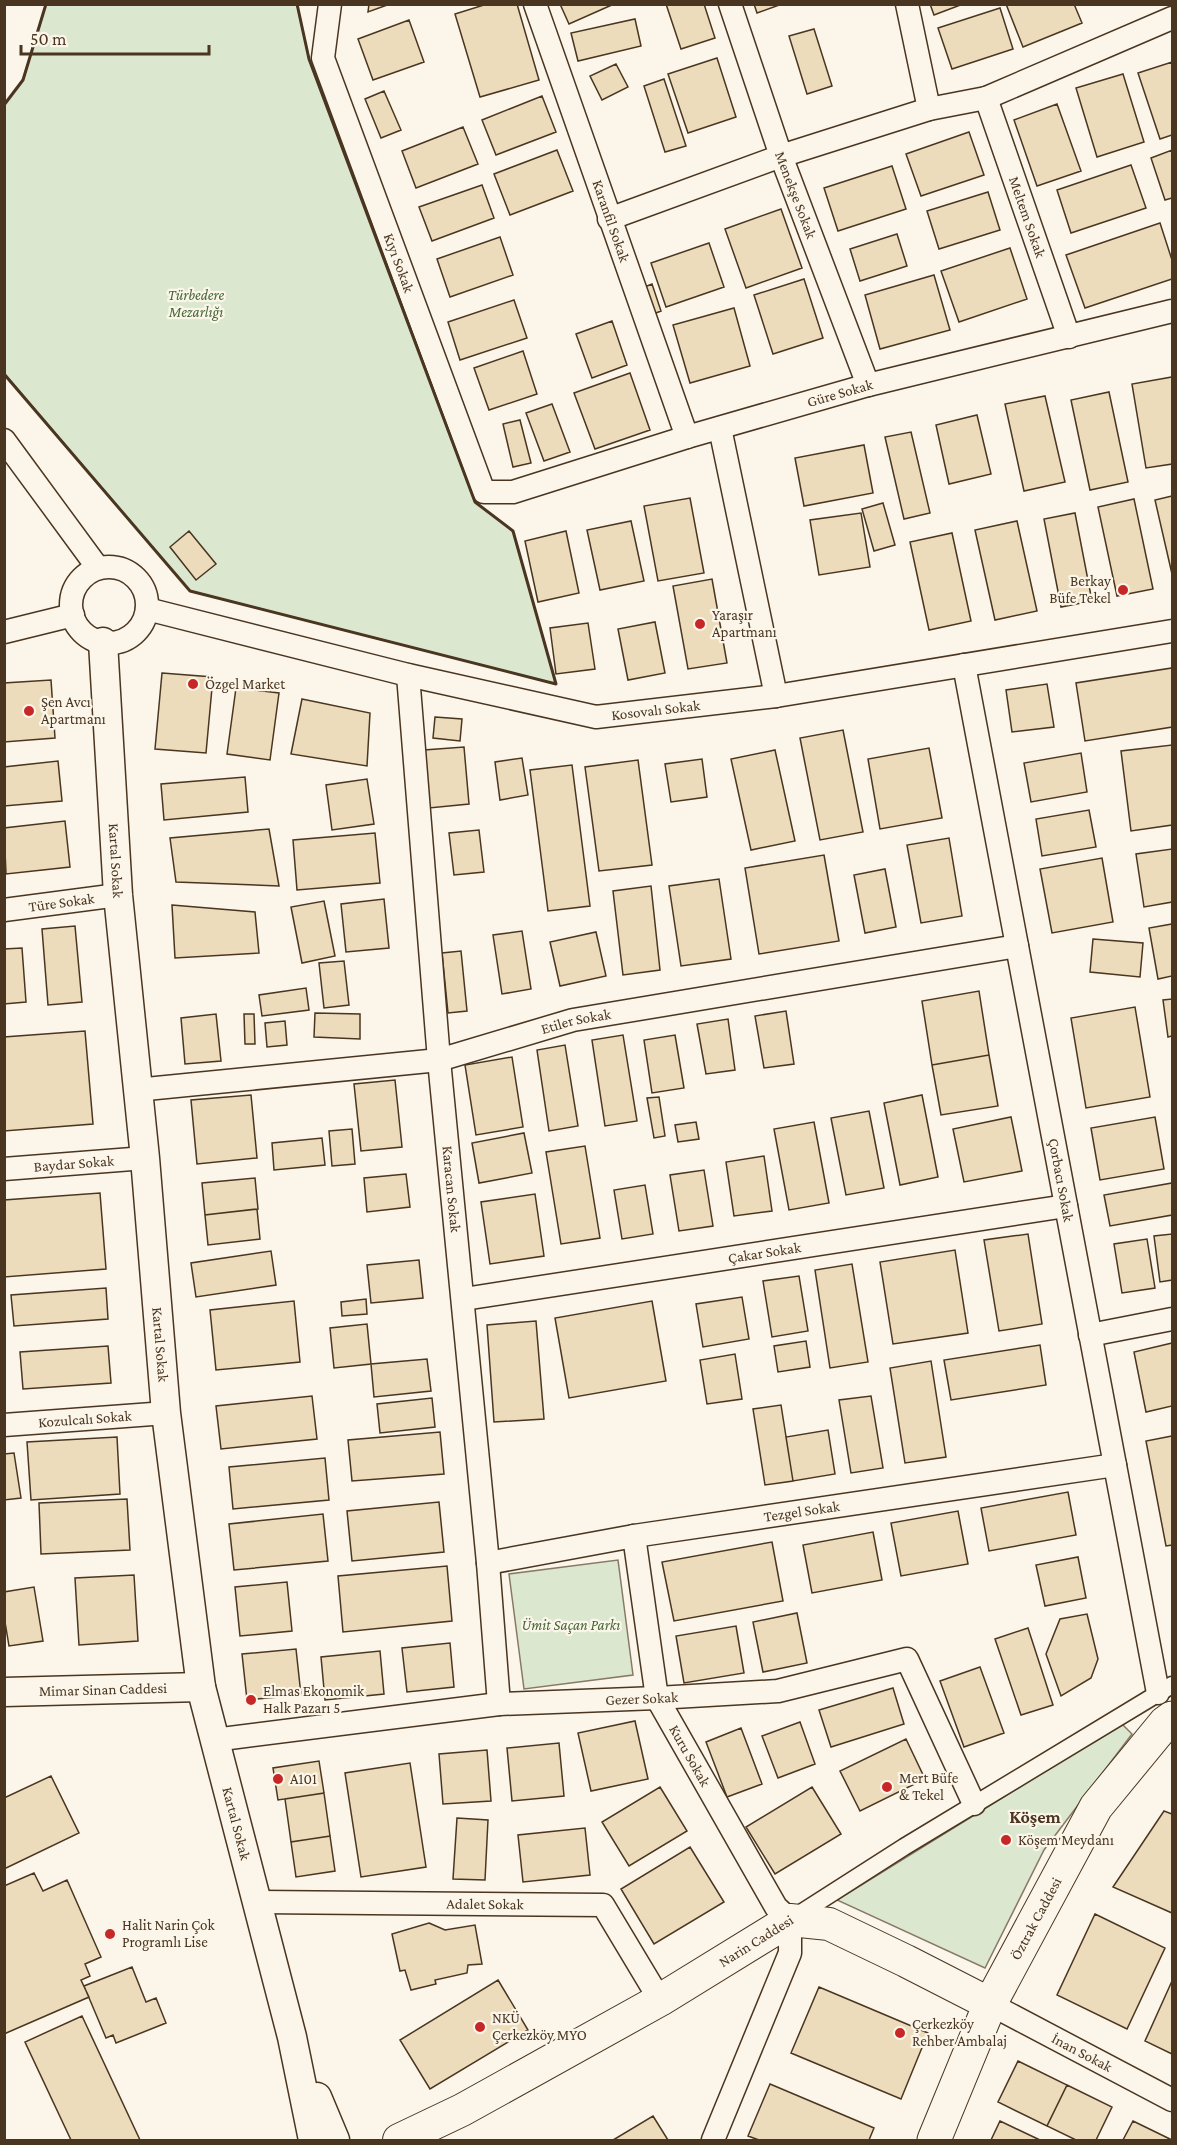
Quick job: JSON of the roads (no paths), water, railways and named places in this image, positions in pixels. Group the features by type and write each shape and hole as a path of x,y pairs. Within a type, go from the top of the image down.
{"main road":[{"name":"Öztrak Caddesi","path":"934,2140 990,2004 1096,1807 1165,1723 1168,1699"},
{"name":"Narin Caddesi","path":"462,2110 660,2000 790,1920"},
{"path":"790,1920 829,1924 990,2004"},
{"path":"399,2140 462,2110"},
{"path":"429,2140 462,2110"}],"street":[{"name":"Kıyı Sokak","path":"330,4 323,58 484,492 513,492"},
{"name":"Karanfil Sokak","path":"535,4 687,437"},
{"name":"Menekşe Sokak","path":"730,4 781,156 868,385"},
{"path":"907,4 929,109"},
{"path":"609,219 781,156 929,109 986,98 1173,18"},
{"name":"Meltem Sokak","path":"986,98 1069,337"},
{"name":"Güre Sokak","path":"513,492 687,437 868,385 1173,311"},
{"path":"720,428 776,696"},
{"path":"4,440 98,568"},
{"path":"114,566 135,575 147,594 147,609 147,616 135,634 115,644 93,640 76,626 70,605 76,584 92,569 114,566"},
{"name":"Kosovalı Sokak","path":"147,609 408,675 596,717 776,696 1173,631"},
{"path":"4,632 73,615"},
{"name":"Kartal Sokak","path":"103,642 118,895 136,1090 145,1158 166,1413 201,1687 259,1902 292,2037"},
{"name":"Çorbacı Sokak","path":"964,665 1114,1465 1168,1699"},
{"name":"Karacan Sokak","path":"408,675 439,1060 464,1299 499,1704"},
{"name":"Türe Sokak","path":"4,910 118,895"},
{"name":"Etiler Sokak","path":"136,1090 439,1060 573,1020 1017,946"},
{"name":"Baydar Sokak","path":"4,1169 145,1158"},
{"name":"Çakar Sokak","path":"464,1299 1066,1206"},
{"path":"1090,1335 1173,1319"},
{"name":"Kozulcalı Sokak","path":"4,1425 166,1413"},
{"name":"Tezgel Sokak","path":"488,1563 634,1536 1114,1465"},
{"name":"Kuru Sokak","path":"634,1536 657,1698 776,1907 790,1920"},
{"name":"Gezer Sokak","path":"214,1740 499,1704 778,1691 907,1659 974,1804"},
{"name":"Mimar Sinan Caddesi","path":"4,1692 201,1687"},
{"name":"Narin Caddesi","path":"790,1920 974,1804 1045,1763 1168,1699"},
{"name":"Adalet Sokak","path":"259,1902 603,1905 660,2000"},
{"path":"714,2140 790,1953 790,1920"},
{"name":"İnan Sokak","path":"990,2004 1173,2100"},
{"path":"292,2037 313,2140"},
{"path":"292,2037 335,2140"}],"place":[{"name":"Berkay Büfe Tekel","path":"1123,590"},
{"name":"Yaraşır Apartmanı","path":"700,624"},
{"name":"Özgel Market","path":"193,684"},
{"name":"Şen Avcı Apartmanı","path":"29,711"},
{"name":"Elmas Ekonomik Halk Pazarı 5","path":"251,1700"},
{"name":"A101","path":"278,1779"},
{"name":"Mert Büfe & Tekel","path":"887,1787"},
{"name":"Köşem Meydanı","path":"1006,1840"},
{"name":"Halit Narin Çok Programlı Lise","path":"110,1934"},
{"name":"NKÜ Çerkezköy MYO","path":"480,2027"},
{"name":"Çerkezköy Rehber Ambalaj","path":"900,2033"}],"district":[{"name":"Köşem","path":"1035,1817"}],"park label":[{"name":"Türbedere Mezarlığı","path":"196,304"},
{"name":"Ümit Saçan Parkı","path":"571,1625"}]}
